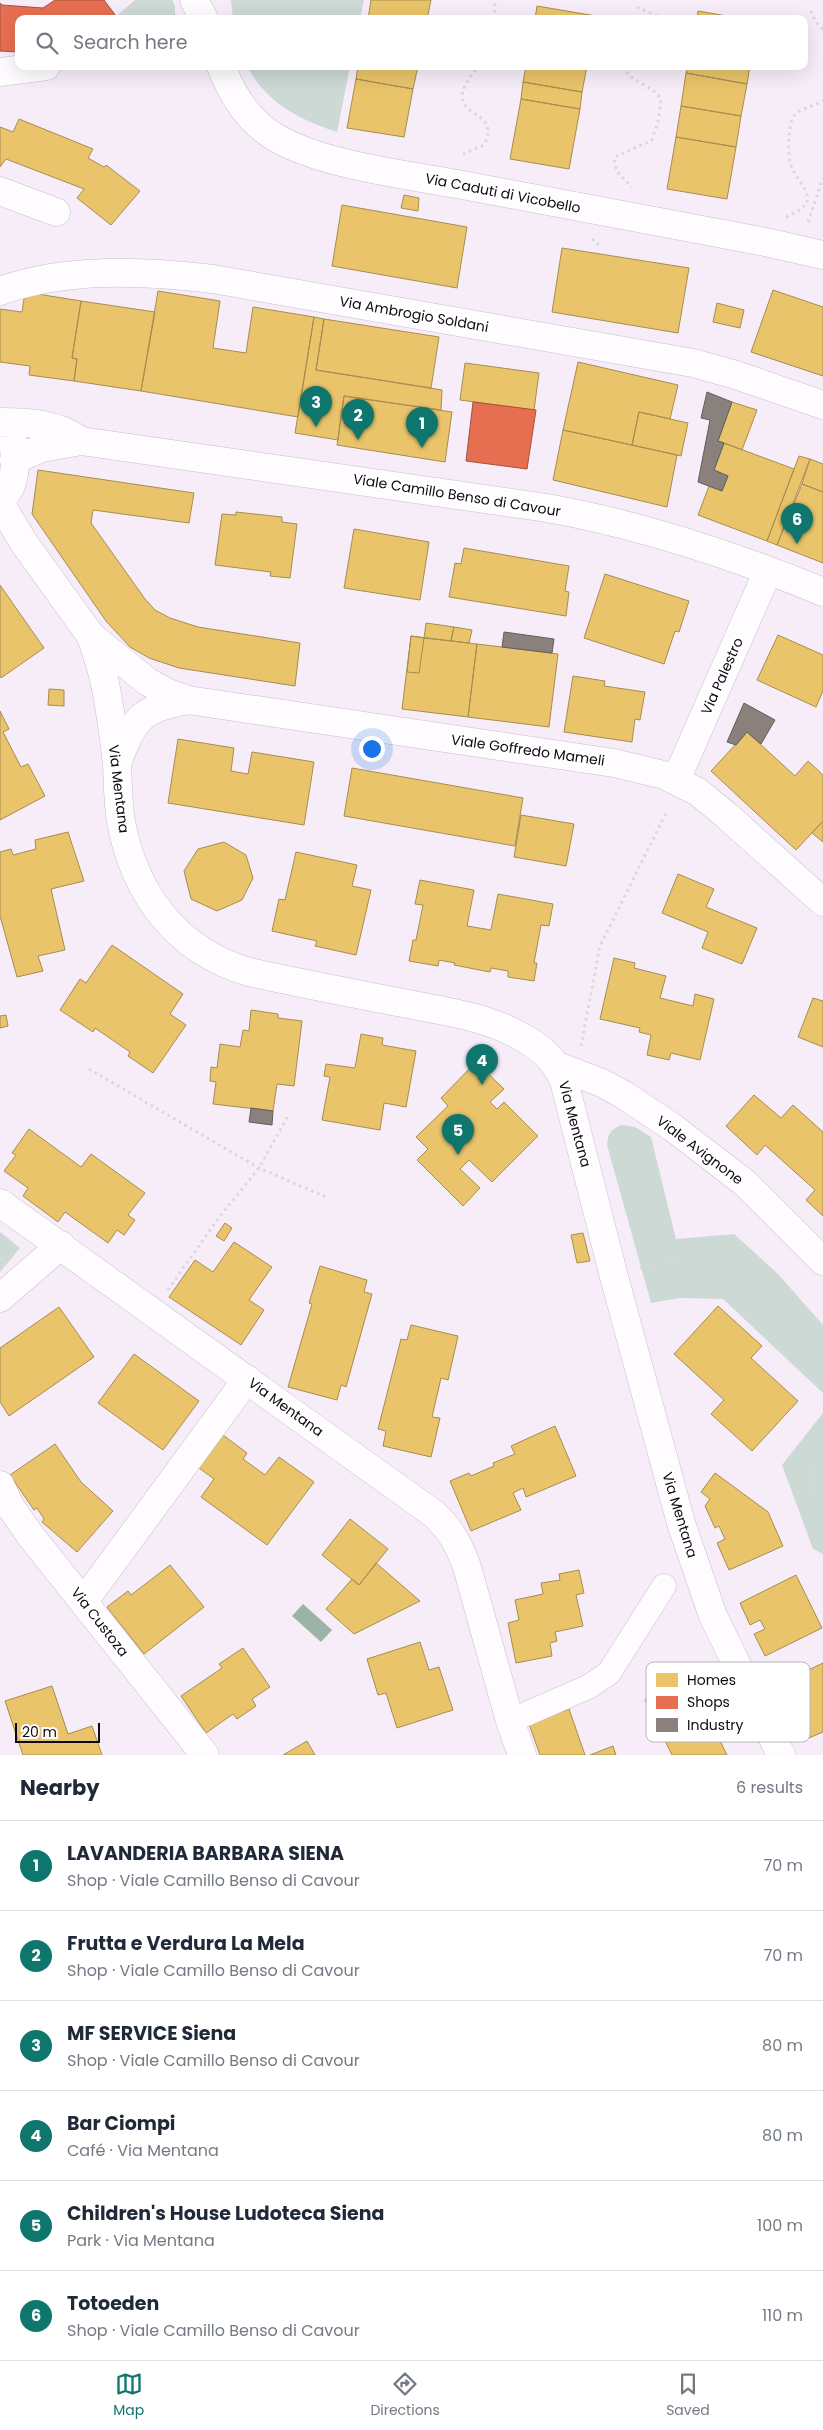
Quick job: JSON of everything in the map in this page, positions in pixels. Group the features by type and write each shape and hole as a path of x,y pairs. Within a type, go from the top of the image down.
{"street":[{"path":"0,72 15,70"},
{"name":"Via Caduti di Vicobello","path":"223,70 235,97 252,119 274,137 311,153 416,176 770,243 823,255"},
{"path":"0,191 56,212"},
{"name":"Via Ambrogio Soldani","path":"0,291 35,281 89,275 152,274 213,279 674,360 736,375 823,405"},
{"name":"Viale Camillo Benso di Cavour","path":"0,424 48,425 69,432 81,441"},
{"name":"Viale Camillo Benso di Cavour","path":"0,424 12,440 14,460 10,489 0,499"},
{"name":"Viale Camillo Benso di Cavour","path":"14,460 42,448 81,441 574,513 678,539 823,592"},
{"name":"Viale Goffredo Mameli","path":"0,503 24,543 91,636 148,682 168,693 188,700 614,763 650,771 676,780 713,803 823,902"},
{"name":"Via Palestro","path":"676,780 768,571"},
{"name":"Via Mentana","path":"91,636 107,693 122,824 141,884 162,915 186,940 221,963 249,972 489,1023 532,1043 546,1053 558,1066 564,1081 613,1273 681,1523 713,1616 736,1662"},
{"name":"Viale Goffredo Mameli","path":"116,764 129,734 142,716 158,707 188,700"},
{"name":"Viale Avignone","path":"558,1066 602,1083 624,1095 672,1127 751,1188 823,1261"},
{"name":"Via Mentana","path":"0,1203 434,1514 454,1536 467,1567 510,1721 522,1755"},
{"path":"0,1298 61,1245"},
{"path":"84,1601 247,1379"},
{"name":"Via Custoza","path":"0,1485 19,1520 205,1755"},
{"path":"510,1721 588,1687 609,1673 664,1586"},
{"name":"Via Mentana","path":"775,1742 781,1755"}],"path":[{"path":"494,15 495,2"},
{"path":"638,7 655,15"},
{"path":"811,12 815,22 823,29"},
{"path":"462,155 484,145 489,133 487,126 479,116 461,100 464,84 476,70"},
{"path":"626,70 627,73 655,91 661,100 658,122 652,140 614,159 617,172 633,188"},
{"path":"780,220 800,211 806,201 806,188 794,172 789,156 792,120 796,114 818,105 823,100"},
{"path":"807,223 823,178"},
{"path":"581,1048 600,946 666,813"},
{"path":"89,1069 259,1168 326,1197"},
{"path":"152,1312 217,1220 259,1168 288,1116"},
{"path":"638,1269 675,1260"},
{"path":"823,1451 811,1472 812,1483 823,1513"}],"shaded area":[{"path":"135,0 172,0 175,6 175,15 118,15"},
{"path":"231,0 364,0 361,15 233,15"},
{"path":"249,70 349,70 337,132 297,116 274,100"},
{"path":"622,1125 635,1127 651,1137 676,1239 734,1234 778,1274 823,1325 823,1393 723,1299 680,1298 651,1303 607,1145 611,1132"},
{"path":"0,1232 20,1248 0,1272"},
{"path":"823,1413 823,1554 813,1549 782,1465"},
{"path":"303,1604 332,1630 321,1642 292,1616"}],"building: Homes":[{"path":"371,0 431,0 428,15 369,15"},
{"path":"537,6 590,15 536,15"},
{"path":"698,11 721,15 698,15"},
{"path":"357,70 417,70 413,89 356,79"},
{"path":"525,70 586,70 582,92 523,82"},
{"path":"687,70 749,70 747,84 686,73"},
{"path":"686,73 747,84 741,116 681,106"},
{"path":"356,79 413,89 404,137 347,128"},
{"path":"523,82 582,92 580,109 521,99"},
{"path":"521,99 580,109 569,169 510,159"},
{"path":"681,106 741,116 736,147 676,137"},
{"path":"19,119 93,149 88,158 104,167 106,165 140,191 111,225 77,198 84,189 6,159 0,167 0,127 13,132"},
{"path":"676,137 736,147 727,199 667,189"},
{"path":"404,195 419,198 418,211 401,208"},
{"path":"342,205 467,227 457,288 332,266"},
{"path":"562,248 689,268 678,333 552,312"},
{"path":"773,290 823,307 823,376 751,352"},
{"path":"158,291 220,301 213,348 246,353 253,307 314,317 298,417 141,391"},
{"path":"25,292 81,301 72,358 77,359 74,381 29,375 30,366 0,362 0,309 22,312"},
{"path":"81,301 155,312 141,391 74,381 77,359 72,358"},
{"path":"717,303 744,310 740,328 713,322"},
{"path":"314,317 324,319 316,370 442,390 441,410 344,396 338,440 295,433"},
{"path":"324,319 439,337 431,388 316,370"},
{"path":"578,362 678,385 670,419 639,412 632,445 563,430"},
{"path":"465,363 539,373 534,410 460,400"},
{"path":"344,396 452,412 445,462 337,445"},
{"path":"732,402 757,410 742,450 718,441"},
{"path":"639,412 688,423 681,456 632,445"},
{"path":"563,430 677,455 667,507 553,480"},
{"path":"724,443 794,469 767,541 698,515 709,486 722,491 728,476 714,470"},
{"path":"799,456 810,459 777,545 767,541"},
{"path":"810,459 823,464 823,492 802,484"},
{"path":"38,470 194,493 189,523 93,510 91,523 145,599 155,610 170,618 198,627 300,643 295,686 179,668 149,658 130,647 106,621 32,514"},
{"path":"802,484 823,492 823,563 777,545"},
{"path":"236,512 282,517 282,522 297,524 290,578 270,576 271,572 215,565 222,514 236,515"},
{"path":"354,529 429,542 420,600 344,588"},
{"path":"464,548 569,566 565,591 569,592 566,616 449,597 455,563 461,564"},
{"path":"605,574 689,601 679,632 675,631 664,664 584,638"},
{"path":"0,585 44,648 1,678 0,676"},
{"path":"426,623 454,627 451,641 424,638"},
{"path":"454,627 472,630 469,643 451,641"},
{"path":"778,635 823,655 823,691 816,707 757,680"},
{"path":"411,636 477,644 468,717 402,709"},
{"path":"411,636 424,638 419,673 407,672"},
{"path":"477,644 558,654 549,727 468,717"},
{"path":"573,676 605,681 604,686 645,692 640,720 635,719 632,742 564,732"},
{"path":"49,689 64,690 64,706 48,705"},
{"path":"0,711 9,729 3,732 21,767 28,764 45,796 0,820"},
{"path":"747,732 795,776 808,761 823,775 823,821 796,850 711,771"},
{"path":"178,739 234,748 231,771 248,774 252,752 314,762 304,825 168,803"},
{"path":"352,768 523,798 515,846 344,816"},
{"path":"521,815 574,824 566,866 514,857"},
{"path":"823,821 823,842 812,833"},
{"path":"68,832 84,881 51,889 65,950 38,956 43,971 17,977 0,916 0,852 11,849 13,855 36,849 35,840"},
{"path":"224,842 246,855 253,878 242,900 217,911 191,899 184,871 198,849"},
{"path":"296,852 357,865 352,886 371,890 356,955 315,946 317,941 272,931 279,899 285,900"},
{"path":"678,874 714,889 706,907 757,928 742,964 702,948 708,932 662,913"},
{"path":"420,880 474,890 467,926 491,930 498,894 553,904 549,926 541,925 534,963 537,963 534,981 508,977 508,971 491,968 490,972 439,960 438,966 409,961 413,940 416,940 423,905 415,904"},
{"path":"112,945 183,994 170,1014 186,1025 153,1073 128,1056 130,1052 95,1028 93,1032 60,1010 80,979 86,983"},
{"path":"614,958 635,963 634,968 666,976 660,998 693,1006 695,994 714,999 700,1060 671,1053 669,1060 647,1055 651,1035 639,1032 640,1028 600,1019"},
{"path":"813,998 823,1001 823,1047 798,1037"},
{"path":"251,1010 278,1014 278,1018 302,1021 294,1086 277,1084 273,1111 213,1104 216,1082 210,1081 211,1067 217,1068 220,1044 240,1047 243,1030 249,1031"},
{"path":"6,1015 8,1026 0,1028 0,1016"},
{"path":"361,1034 383,1038 382,1045 416,1051 406,1107 384,1103 380,1130 322,1120 330,1077 324,1076 326,1064 355,1068"},
{"path":"476,1062 504,1089 490,1102 497,1109 504,1102 538,1136 492,1182 469,1160 460,1169 480,1188 463,1206 417,1160 428,1149 416,1137 448,1106 441,1098"},
{"path":"754,1095 781,1118 793,1105 823,1132 823,1216 806,1200 815,1190 765,1145 757,1155 726,1126"},
{"path":"29,1129 81,1167 91,1154 145,1193 128,1215 135,1220 124,1235 117,1230 108,1243 65,1212 58,1222 23,1196 28,1188 4,1171 16,1155 12,1153"},
{"path":"225,1223 232,1228 224,1241 216,1236"},
{"path":"583,1233 590,1261 577,1263 571,1235"},
{"path":"234,1242 272,1267 249,1300 264,1310 241,1345 169,1297 195,1260 213,1272"},
{"path":"320,1266 367,1280 364,1292 372,1294 346,1387 341,1385 337,1400 288,1387 312,1304 309,1303"},
{"path":"718,1306 762,1346 751,1358 798,1401 752,1451 711,1414 724,1400 674,1354"},
{"path":"59,1307 94,1357 9,1416 0,1402 0,1348"},
{"path":"411,1325 458,1336 448,1380 441,1378 432,1417 440,1418 431,1457 383,1446 386,1431 378,1429 401,1339 407,1340"},
{"path":"134,1354 199,1401 163,1450 98,1403"},
{"path":"555,1426 576,1476 526,1497 523,1488 513,1493 521,1510 471,1531 450,1481 469,1473 471,1476 494,1466 493,1463 515,1454 511,1446"},
{"path":"223,1435 247,1453 243,1459 265,1475 279,1457 314,1482 267,1545 201,1497 214,1479 199,1468"},
{"path":"55,1444 81,1482 113,1511 77,1552 42,1522 44,1519 37,1508 34,1510 10,1475"},
{"path":"715,1473 768,1512 783,1546 729,1570 717,1543 725,1539 719,1526 715,1528 705,1506 710,1499 701,1492"},
{"path":"350,1519 388,1549 359,1585 322,1555"},
{"path":"376,1563 420,1601 354,1634 326,1609 352,1579 359,1585"},
{"path":"170,1565 204,1607 144,1654 107,1607 128,1591 131,1595"},
{"path":"579,1570 584,1593 576,1595 583,1626 555,1632 557,1641 550,1643 552,1656 516,1663 508,1623 519,1620 515,1600 543,1594 541,1583 560,1580 559,1574"},
{"path":"796,1575 822,1628 765,1656 754,1634 765,1629 760,1620 750,1625 740,1603"},
{"path":"420,1642 429,1670 439,1667 453,1710 397,1728 386,1693 378,1695 367,1659"},
{"path":"243,1648 270,1687 252,1699 256,1706 237,1719 233,1714 206,1733 181,1696 222,1668 219,1664"},
{"path":"823,1663 823,1732 810,1738 810,1669"},
{"path":"52,1686 68,1734 92,1726 102,1755 23,1755 5,1701"},
{"path":"569,1709 585,1755 540,1755 529,1724"},
{"path":"307,1741 315,1755 283,1755"},
{"path":"666,1742 721,1742 727,1755 672,1755"},
{"path":"613,1746 616,1755 590,1755"}],"building: Shops":[{"path":"55,0 104,0 115,15 15,15 15,52 0,51 0,3 2,5 43,8"},
{"path":"473,402 536,410 527,469 466,461"}],"building: Industry":[{"path":"707,392 732,402 718,441 724,443 714,470 728,476 722,491 698,482 710,420 701,418"},
{"path":"504,632 554,639 552,653 502,647"},
{"path":"744,703 775,720 761,744 747,732 736,745 727,742"},
{"path":"251,1108 273,1111 272,1125 249,1122"}],"place":[{"name":"MF SERVICE Siena","path":"316,427"},
{"name":"Frutta e Verdura La Mela","path":"358,440"},
{"name":"LAVANDERIA BARBARA SIENA","path":"422,448"},
{"name":"Totoeden","path":"797,544"},
{"name":"Bar Ciompi","path":"482,1085"},
{"name":"Children's House Ludoteca Siena","path":"458,1155"}]}
